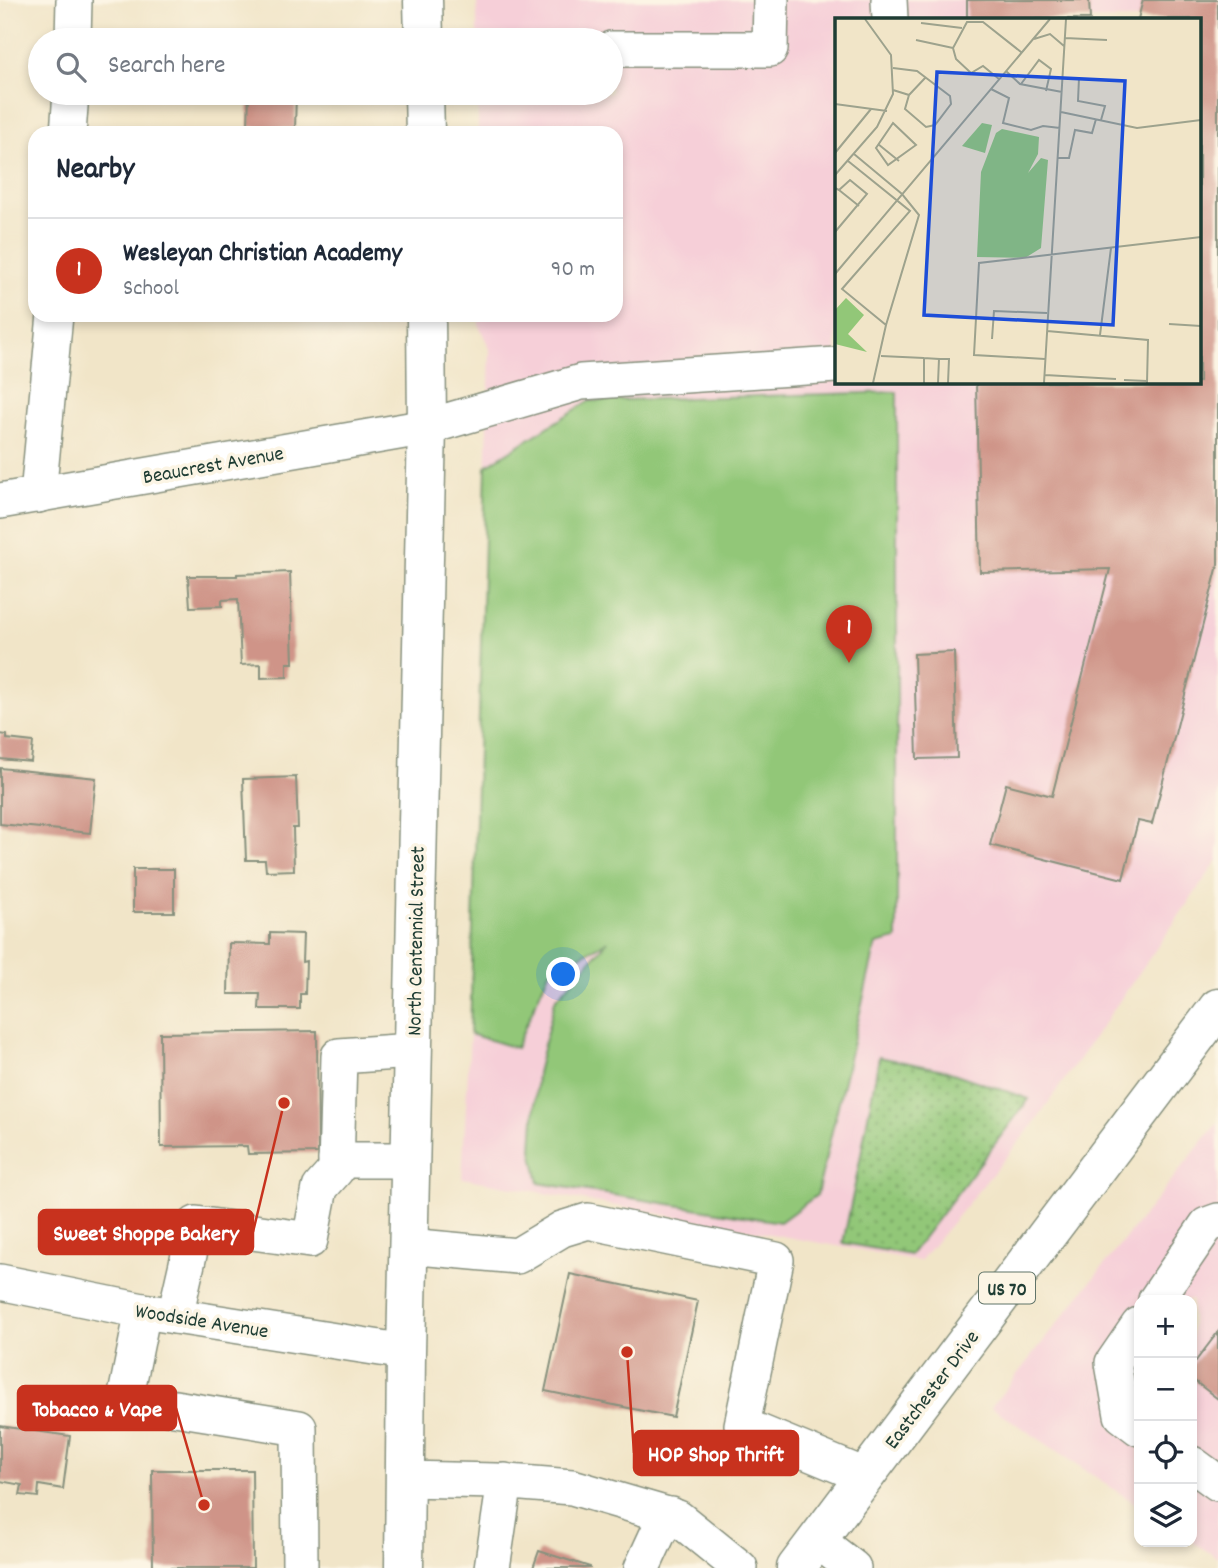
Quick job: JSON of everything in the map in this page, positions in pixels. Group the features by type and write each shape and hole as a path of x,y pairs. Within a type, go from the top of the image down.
{"main road":[{"path":"423,0 424,28"},
{"path":"424,105 425,126"},
{"name":"North Centennial Street","path":"404,1568 408,1246 427,427 426,322"},
{"name":"Eastchester Drive","path":"806,1554 1218,1009"}],"street":[{"path":"73,28 74,0"},
{"path":"623,49 770,49 771,0"},
{"path":"889,0 890,18"},
{"path":"69,126 70,105"},
{"path":"38,495 54,322"},
{"name":"Beaucrest Avenue","path":"0,501 427,427 581,382 835,365"},
{"path":"300,1568 299,1428 125,1400 196,1224 310,1240 320,1188 336,1170 339,1056 412,1051"},
{"path":"336,1160 410,1160"},
{"path":"408,1246 517,1256 562,1228 588,1221 776,1260 742,1425 865,1476"},
{"path":"1159,1295 1207,1224 1218,1221"},
{"name":"Woodside Avenue","path":"0,1282 159,1313 406,1352"},
{"path":"1130,1422 1113,1363 1134,1332"},
{"path":"1197,1468 1218,1483"},
{"path":"405,1479 505,1481 572,1487 678,1518 740,1568"},
{"path":"492,1568 505,1481"},
{"path":"642,1568 659,1531 671,1516"},
{"path":"806,1554 853,1568"},
{"path":"393,1568 404,1568"}],"shaded area":[{"path":"477,0 1218,0 1218,860 1032,1126 920,1261 462,1178 470,1034 490,349 479,322 623,322 623,126 478,126 478,105 623,105 623,28 477,28"},
{"path":"1218,1122 1218,1558 1197,1544 1197,1295 1134,1295 1134,1503 991,1407"}],"green space":[{"path":"897,392 897,939 876,944 817,1195 780,1222 539,1183 532,1149 537,1073 555,1000 608,941 549,972 516,1048 470,1034 486,466 589,401"},
{"path":"879,1057 944,1070 1029,1099 910,1255 843,1243"}],"building":[{"path":"967,0 1089,0 1090,18 967,18"},
{"path":"1143,0 1218,0 1218,565 1152,824 1138,821 1123,879 990,845 1006,784 1052,796 1110,569 980,572 976,383 1200,383 1200,18 1138,18"},
{"path":"249,105 296,105 295,126 248,126"},
{"path":"290,572 293,663 287,663 287,677 261,678 261,664 241,665 238,599 222,600 222,606 190,607 188,576"},
{"path":"954,652 957,758 917,759 914,654"},
{"path":"0,734 7,735 7,739 33,742 31,762 0,759"},
{"path":"0,768 96,778 90,833 0,824"},
{"path":"296,777 298,828 293,828 294,870 266,871 265,860 246,860 243,779"},
{"path":"133,869 174,869 174,912 133,912"},
{"path":"270,933 303,934 305,994 300,994 300,1009 259,1009 260,994 228,994 229,943 270,944"},
{"path":"317,1031 318,1153 248,1154 247,1146 161,1147 160,1033"},
{"path":"570,1274 698,1301 673,1417 545,1391"},
{"path":"1218,1332 1218,1399 1197,1383 1197,1359"},
{"path":"0,1426 70,1436 63,1489 39,1485 38,1497 20,1495 22,1485 0,1481"},
{"path":"152,1470 252,1470 253,1568 153,1568"},
{"path":"539,1551 590,1567 590,1568 533,1568"}],"place":[{"name":"Wesleyan Christian Academy","path":"849,663"},
{"name":"Sweet Shoppe Bakery","path":"284,1103"},
{"name":"HOP Shop Thrift","path":"627,1352"},
{"name":"Tobacco & Vape","path":"204,1505"}]}
